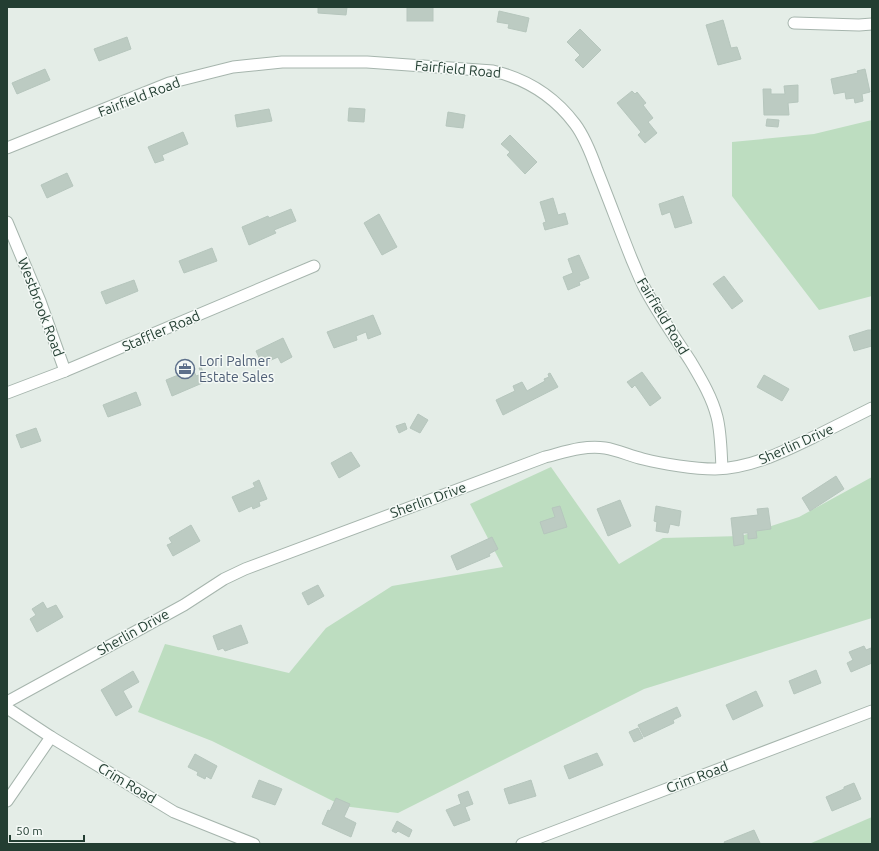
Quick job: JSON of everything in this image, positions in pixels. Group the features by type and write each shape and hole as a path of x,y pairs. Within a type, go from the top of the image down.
{"street":[{"path":"794,23 872,24"},
{"name":"Fairfield Road","path":"7,148 169,83 233,67 282,62 367,62 493,71 509,74 545,94 559,105 576,125 589,150 612,205 621,234 643,285 700,376 710,396 717,416 722,468"},
{"name":"Westbrook Road","path":"7,222 40,301 65,371"},
{"name":"Staffler Road","path":"7,393 65,371 314,266"},
{"name":"Sherlin Drive","path":"7,702 184,605 224,579 381,517 545,457 582,448 603,448 643,459 680,466 714,469 722,468 748,464 768,458 872,408"},
{"name":"Crim Road","path":"7,708 51,737 174,812 254,844"},
{"name":"Crim Road","path":"522,844 872,711"},
{"path":"7,801 51,737"}],"green space":[{"path":"872,120 872,296 819,310 732,196 732,142 814,134"},
{"path":"551,467 619,564 663,538 741,536 799,517 872,477 872,618 644,689 398,813 343,806 212,741 138,712 165,644 289,673 326,628 392,586 503,567 470,504"},
{"path":"872,817 872,844 809,844"}],"building":[{"path":"318,7 347,7 346,15 318,13"},
{"path":"407,7 433,7 433,21 407,21"},
{"path":"499,11 529,18 526,32 508,28 509,24 497,22"},
{"path":"723,20 731,48 737,47 741,59 718,65 706,25"},
{"path":"580,29 601,50 583,68 575,60 580,55 567,42"},
{"path":"127,37 131,49 99,61 94,49"},
{"path":"45,69 50,80 17,94 12,83"},
{"path":"865,69 870,92 862,94 863,101 855,103 854,98 846,99 845,92 834,94 831,79 858,73 857,71"},
{"path":"798,85 798,102 788,103 789,115 764,115 763,89 771,89 771,94 785,94 784,86"},
{"path":"632,91 635,94 637,92 646,103 643,105 653,118 648,122 657,133 645,143 638,135 641,132 617,103"},
{"path":"349,108 365,109 364,122 348,121"},
{"path":"269,109 272,121 237,127 235,115"},
{"path":"448,112 465,115 463,128 446,126"},
{"path":"767,119 779,120 778,127 766,126"},
{"path":"183,132 188,144 162,155 164,160 155,163 148,147"},
{"path":"510,135 537,162 525,174 507,155 510,152 501,144"},
{"path":"67,173 73,186 47,198 41,185"},
{"path":"683,196 692,223 675,228 670,212 662,215 659,204"},
{"path":"553,198 558,215 565,213 568,224 545,230 543,223 546,222 540,202"},
{"path":"291,209 296,221 274,230 276,233 249,245 242,227 268,216 269,218"},
{"path":"379,214 397,247 382,255 364,223"},
{"path":"212,248 217,261 184,273 179,261"},
{"path":"579,255 589,278 579,282 580,285 568,290 563,277 573,273 568,259"},
{"path":"724,276 743,301 732,309 713,284"},
{"path":"134,280 138,291 106,304 101,292"},
{"path":"373,315 381,334 368,339 366,332 356,336 357,340 334,348 327,332"},
{"path":"872,330 872,346 854,351 849,336"},
{"path":"283,338 292,357 281,363 278,357 262,364 256,351"},
{"path":"201,367 207,381 172,396 166,380 193,369 196,376 202,374 199,368"},
{"path":"642,372 661,398 650,406 635,385 632,388 627,382"},
{"path":"550,373 558,387 503,415 496,400 515,391 513,386 522,382 527,391 545,381 544,379 549,377 548,374"},
{"path":"764,375 789,389 782,401 757,387"},
{"path":"136,392 141,405 108,417 103,405"},
{"path":"418,414 428,420 420,433 410,428"},
{"path":"405,423 407,429 399,433 396,426"},
{"path":"36,428 41,441 21,448 16,435"},
{"path":"351,452 360,466 339,478 331,463"},
{"path":"836,476 844,489 810,511 802,498"},
{"path":"259,480 267,499 259,502 260,506 253,509 252,506 239,512 232,497 255,487 253,483"},
{"path":"620,500 631,526 608,536 597,509"},
{"path":"560,506 567,527 544,534 540,522 555,517 552,508"},
{"path":"656,506 681,511 679,526 670,524 668,533 656,531 657,522 654,521"},
{"path":"768,508 771,529 756,531 757,538 748,539 748,533 743,533 744,544 734,546 731,518 758,515 757,509"},
{"path":"191,525 200,541 173,556 167,545 172,543 169,538"},
{"path":"492,537 498,549 489,554 490,556 457,570 451,556"},
{"path":"318,585 324,596 308,605 302,593"},
{"path":"43,602 47,609 56,605 63,617 37,632 30,619 36,615 32,609"},
{"path":"241,625 248,643 225,651 223,648 218,650 213,636"},
{"path":"864,646 866,650 871,648 872,663 851,672 847,663 853,660 849,652"},
{"path":"816,670 821,683 794,694 789,681"},
{"path":"133,671 139,682 123,691 132,707 116,716 101,690"},
{"path":"756,691 763,706 733,720 726,705"},
{"path":"677,707 681,716 673,720 674,723 644,737 638,725"},
{"path":"638,728 643,738 634,742 629,732"},
{"path":"597,753 603,765 569,779 564,766"},
{"path":"195,754 217,766 211,779 206,776 205,779 197,775 198,772 188,767"},
{"path":"259,780 282,789 275,805 252,797"},
{"path":"531,780 536,796 509,804 504,789"},
{"path":"854,783 861,799 832,811 826,797"},
{"path":"468,791 473,804 465,807 470,820 454,826 446,810 461,804 458,795"},
{"path":"336,798 350,804 344,817 356,823 351,837 322,824 328,810 330,811"},
{"path":"397,821 412,830 409,837 398,831 396,833 392,831"},
{"path":"754,830 760,843 725,844 724,842"}],"place":[{"name":"Lori Palmer Estate Sales","path":"185,369"}]}
